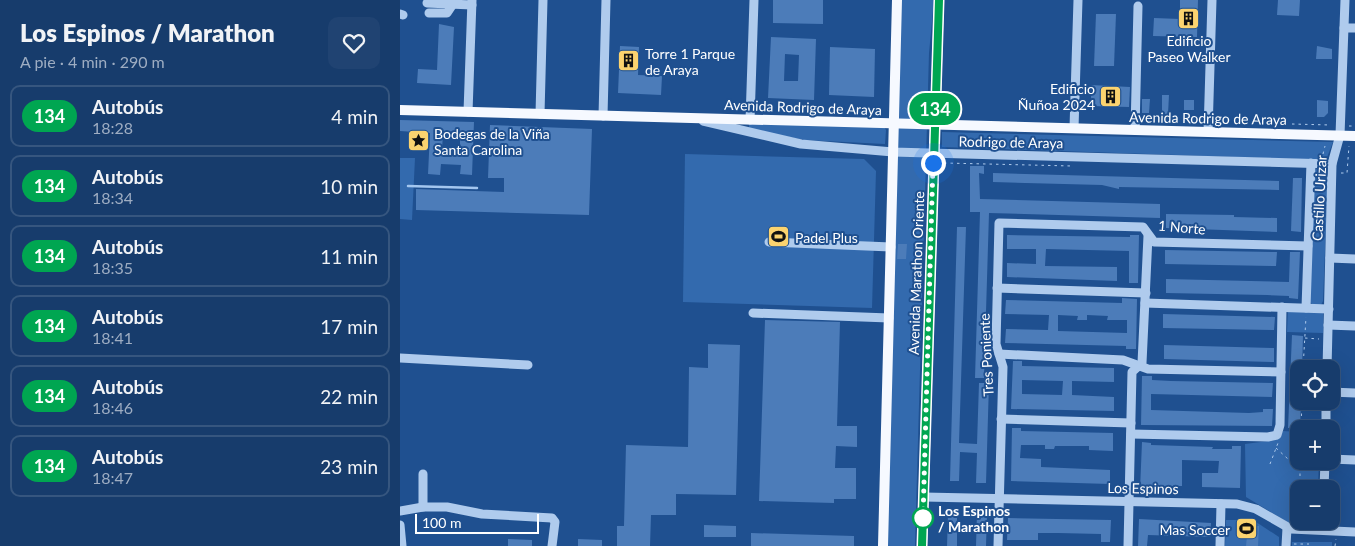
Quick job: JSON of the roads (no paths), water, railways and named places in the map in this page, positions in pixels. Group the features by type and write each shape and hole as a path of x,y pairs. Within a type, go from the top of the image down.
{"main road":[{"name":"Avenida Marathon Oriente","path":"883,546 897,0"},
{"name":"Avenida Marathon Oriente","path":"922,546 936,157 934,125 939,0"},
{"name":"Avenida Rodrigo de Araya","path":"400,110 1353,136"}],"street":[{"path":"540,114 543,0"},
{"path":"603,116 606,0"},
{"path":"750,120 754,0"},
{"path":"1074,128 1078,0"},
{"path":"1208,132 1212,0"},
{"name":"Castillo Urizar","path":"1327,360 1332,164 1340,135 1345,0"},
{"path":"427,3 453,4 472,2 468,112"},
{"path":"429,13 447,13 453,4"},
{"path":"1135,130 1138,6"},
{"path":"1344,28 1355,28"},
{"name":"Rodrigo de Araya","path":"693,118 801,144 936,157 1332,164"},
{"name":"Castillo Urizar","path":"1306,308 1310,163"},
{"name":"1 Norte","path":"999,223 1143,227 1154,242 1308,246"},
{"name":"Tres Poniente","path":"998,546 1003,368 996,344 999,223"},
{"path":"1128,546 1132,372 1137,365 1142,363 1148,236"},
{"path":"769,242 891,248"},
{"path":"1330,258 1355,258"},
{"path":"998,288 1146,293"},
{"path":"1145,303 1329,309"},
{"path":"1131,434 1273,436 1280,425 1282,308"},
{"path":"754,313 889,318"},
{"path":"1328,325 1355,326"},
{"path":"999,354 1122,360 1148,368 1281,372"},
{"path":"400,358 528,365"},
{"path":"1340,392 1355,393"},
{"path":"1001,419 1131,423"},
{"path":"1340,459 1355,460"},
{"path":"423,474 423,507"},
{"name":"Los Espinos","path":"924,496 1221,504 1256,509 1287,528 1290,528"},
{"path":"1220,546 1221,504"},
{"path":"400,511 423,507 447,508 482,514 552,518 555,522 552,546"},
{"path":"400,525 402,546"},
{"path":"1286,545 1287,528"},
{"name":"Los Espinos","path":"1340,529 1355,532"}],"waterway":[{"path":"408,186 477,188"}],"place":[{"name":"Edificio Paseo Walker","path":"1189,18"},
{"name":"Torre 1 Parque de Araya","path":"629,61"},
{"name":"Edificio Ñuñoa 2024","path":"1111,96"},
{"name":"Bodegas de la Viña Santa Carolina","path":"418,141"},
{"name":"Padel Plus","path":"779,237"},
{"name":"Los Espinos / Marathon","path":"923,518"},
{"name":"Mas Soccer","path":"1246,529"}]}
